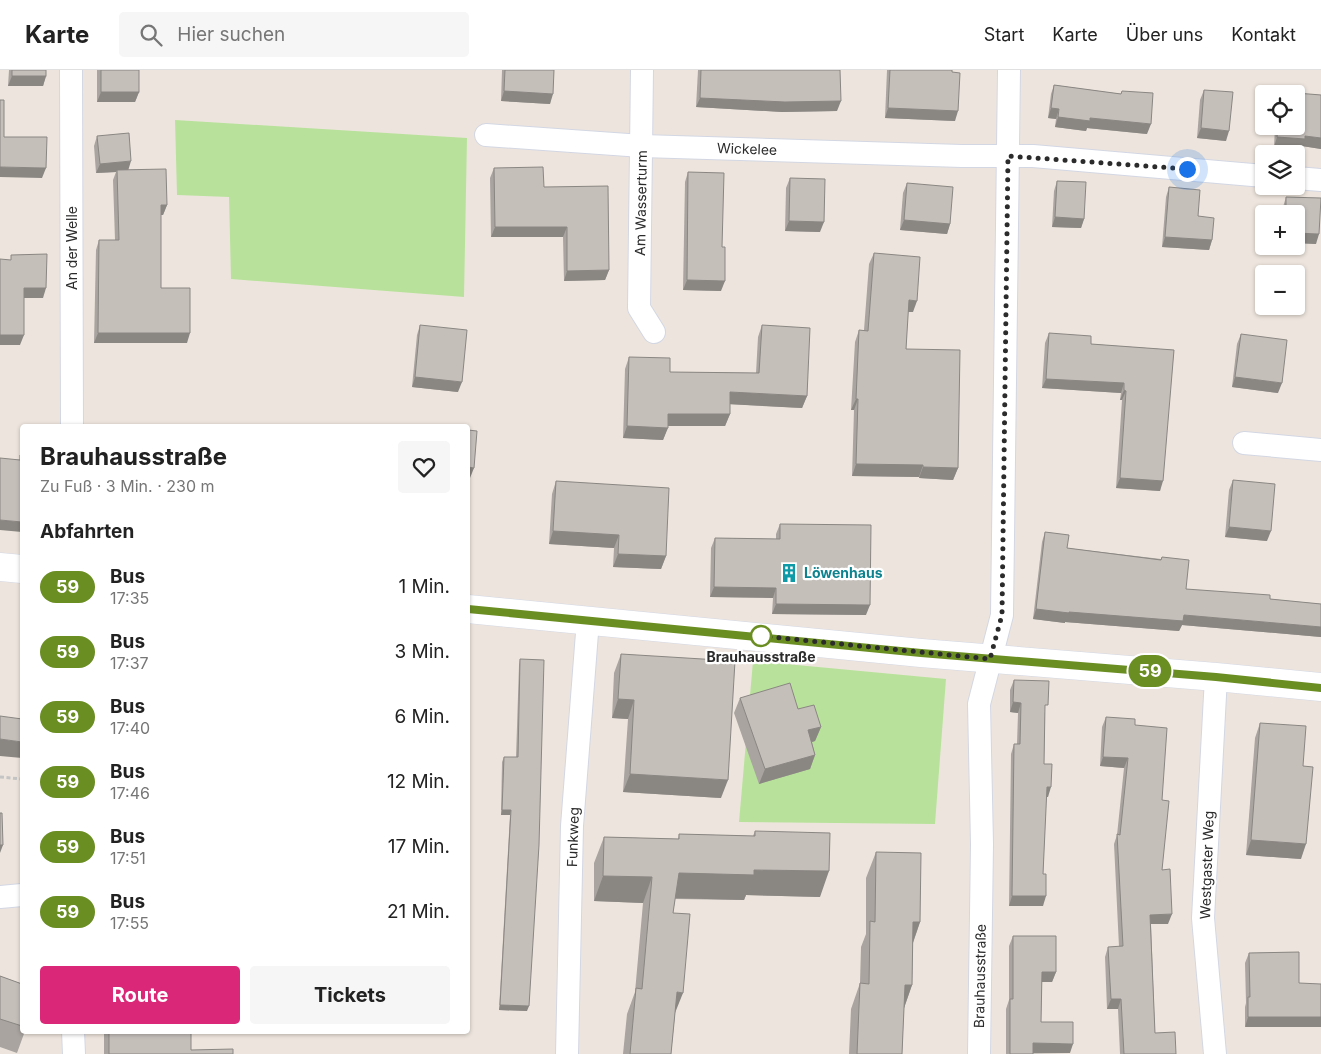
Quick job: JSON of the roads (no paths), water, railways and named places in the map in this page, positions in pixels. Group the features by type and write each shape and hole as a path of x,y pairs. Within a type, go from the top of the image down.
{"main road":[{"path":"0,567 20,569"},
{"path":"470,609 990,659 1216,677 1321,688"}],"street":[{"name":"An der Welle","path":"71,70 72,424"},
{"name":"Am Wasserturm","path":"642,70 639,308 654,332"},
{"name":"Brauhausstraße","path":"979,1054 982,844 979,704 1002,615 1009,70"},
{"name":"Wickelee","path":"486,135 642,146 1008,156 1255,175"},
{"path":"1305,179 1321,180"},
{"path":"1244,443 1321,450"},
{"name":"Funkweg","path":"567,1054 572,826 588,620"},
{"name":"Westgaster Weg","path":"1216,677 1204,918 1216,1054"},
{"path":"0,897 20,895"},
{"path":"73,1034 74,1054"}],"place":[{"name":"Löwenhaus","path":"789,573"},
{"name":"Brauhausstraße","path":"761,636"}]}
